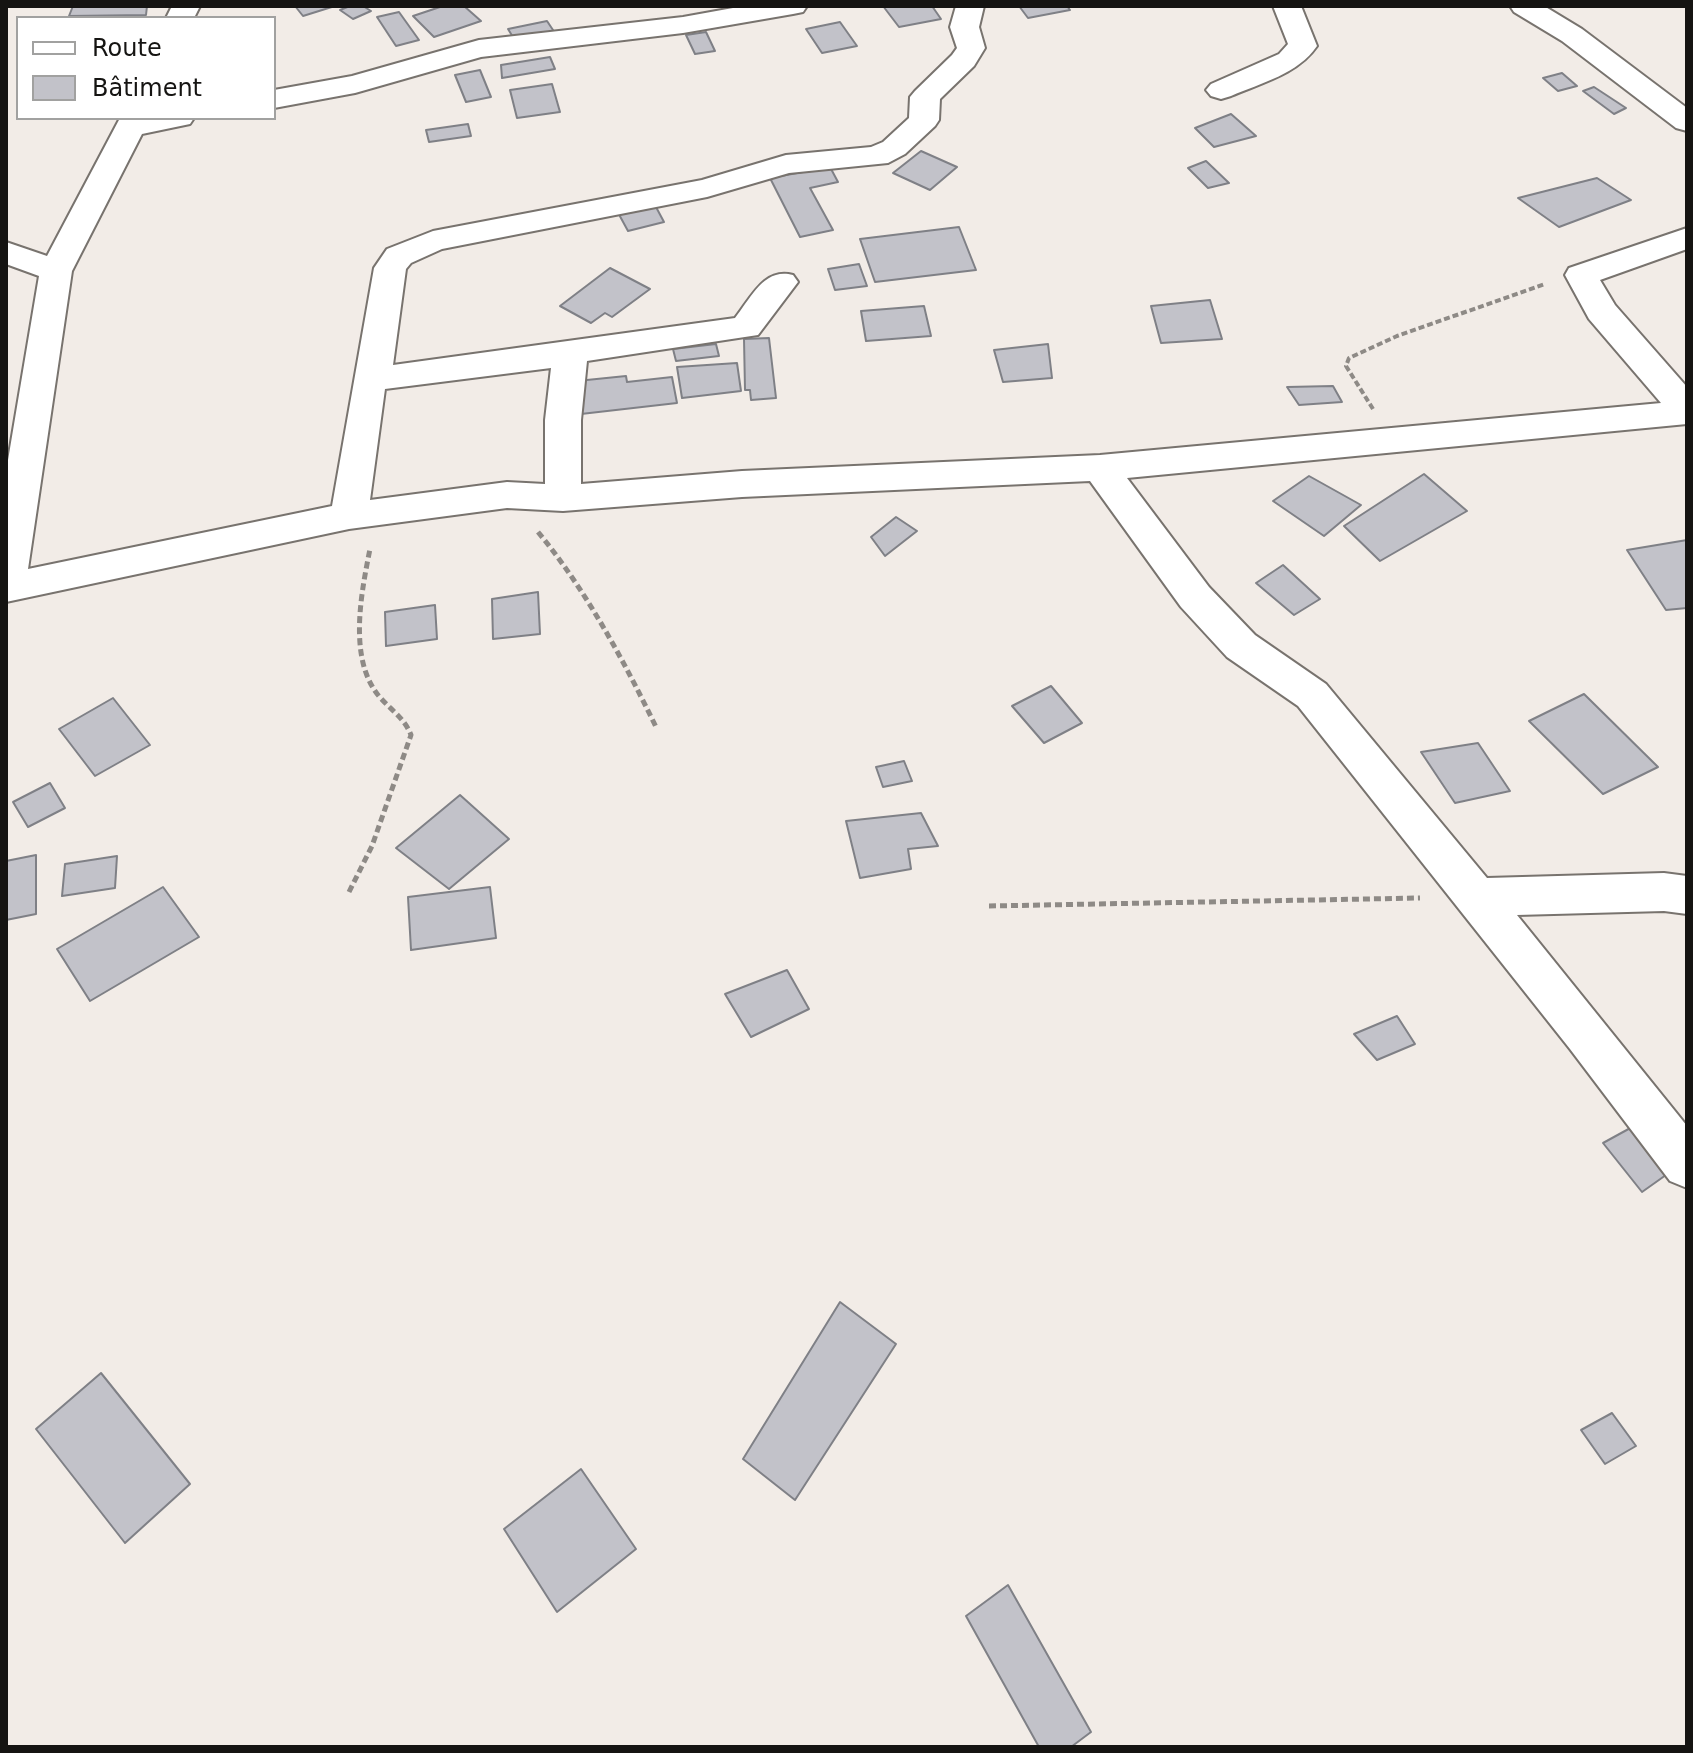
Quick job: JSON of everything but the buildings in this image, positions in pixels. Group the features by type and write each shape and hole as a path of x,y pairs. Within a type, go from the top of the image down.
{"street":[{"path":"276,99 355,84 479,49 684,15 793,6"},
{"path":"349,516 390,268 399,256 433,241 707,188 786,164 877,156 894,148 924,120 925,97 964,60 971,48 963,32 964,15 970,6"},
{"path":"1221,90 1289,60 1303,46 1287,6"},
{"path":"1524,6 1572,35 1687,122"},
{"path":"161,120 133,123 56,271 6,588 349,516 507,495 563,498 742,484 1100,468 1687,411"},
{"path":"1687,238 1581,275 1601,311 1687,411"},
{"path":"6,252 56,271"},
{"path":"374,379 746,327 781,282"},
{"path":"563,498 563,420 570,354"},
{"path":"1100,468 1195,597 1241,646 1312,695 1587,1034 1687,1165"},
{"path":"1473,897 1664,892 1687,895"}],"path":[{"path":"1391,439 1346,366 1349,358 1434,322 1543,284 1581,275"},
{"path":"507,495 561,561 627,668 657,729"},
{"path":"349,892 372,846 411,735 408,721 380,699 369,683 361,626 363,591"},
{"path":"989,906 1473,897"}]}
